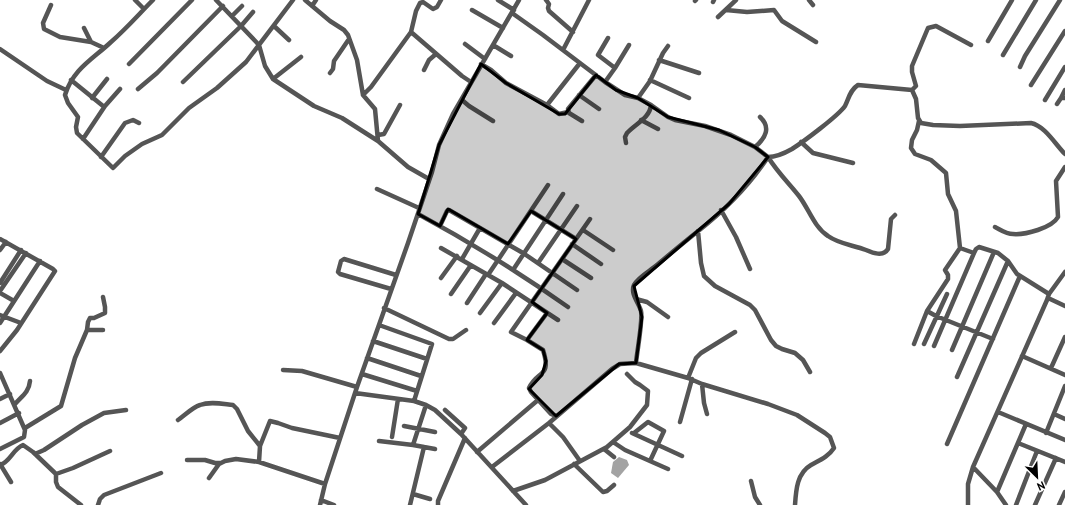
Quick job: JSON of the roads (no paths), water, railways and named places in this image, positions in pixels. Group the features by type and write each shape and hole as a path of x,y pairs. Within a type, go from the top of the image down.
{"street":[{"path":"135,0 144,9"},
{"path":"153,0 110,43 90,59 71,80 66,90 66,100 77,114 78,119 76,131 113,168 125,156 142,144 159,136 189,108 217,88 246,62 293,0"},
{"path":"129,64 192,0"},
{"path":"216,0 259,45 265,66 273,79 314,106 342,118 378,141 408,167 429,179"},
{"path":"305,0 330,21 344,30 349,39 360,73 363,95 375,109 378,141"},
{"path":"312,6 316,0"},
{"path":"363,95 371,87 410,32 420,3 423,2 433,8 437,7 441,0"},
{"path":"498,0 605,82 625,95 638,98 675,120 719,130 755,147 768,157 776,171 799,197 816,224 827,236 837,241 880,254 888,249 891,219 894,215"},
{"path":"334,505 320,502 325,484 384,308 418,214 439,145 471,82 519,0"},
{"path":"546,0 549,4 549,11 573,32"},
{"path":"563,50 589,0"},
{"path":"718,17 736,0"},
{"path":"809,0 813,5"},
{"path":"988,41 1012,0"},
{"path":"1002,55 1036,0"},
{"path":"1020,67 1025,56 1060,0"},
{"path":"51,5 43,23 44,29 60,37 91,42 104,48"},
{"path":"138,89 157,73 223,6"},
{"path":"232,16 242,6"},
{"path":"472,10 503,28"},
{"path":"726,10 747,12 774,10 782,21 816,42"},
{"path":"183,82 242,26 253,12"},
{"path":"274,26 289,40"},
{"path":"912,90 916,86 912,66 928,28 936,26 971,45"},
{"path":"84,28 91,42"},
{"path":"1031,85 1065,31"},
{"path":"410,32 471,82"},
{"path":"608,38 598,55 615,68"},
{"path":"330,73 333,69 334,61 349,39"},
{"path":"465,44 485,59"},
{"path":"493,44 511,56"},
{"path":"605,82 629,45"},
{"path":"638,98 650,80 659,60 668,46"},
{"path":"1,49 47,81 66,90"},
{"path":"424,70 429,60 436,54"},
{"path":"273,79 300,57"},
{"path":"659,60 699,73"},
{"path":"547,105 580,63"},
{"path":"481,64 491,70 506,83 547,105 559,114 568,112 582,121"},
{"path":"1045,100 1065,67"},
{"path":"568,112 579,95 596,75"},
{"path":"92,98 107,79"},
{"path":"71,80 92,98 105,106"},
{"path":"650,80 689,98"},
{"path":"636,363 642,316 640,306 634,294 634,286 640,278 681,243 698,231 740,193 768,157 781,154 801,142 845,106 854,88 858,85 912,90"},
{"path":"83,139 105,106 120,88"},
{"path":"912,90 916,99 919,121 918,130 912,140 912,148 915,154 931,160 946,173 949,196 956,211 960,248 946,269 945,272 948,275 948,279 928,311 914,344"},
{"path":"1057,104 1063,98 1065,90"},
{"path":"579,95 599,109"},
{"path":"462,100 493,121"},
{"path":"378,135 384,134 400,105"},
{"path":"626,143 625,136 648,114 651,109 651,105"},
{"path":"755,147 762,142 766,134 765,123 760,116"},
{"path":"101,157 125,123 133,120 139,124"},
{"path":"641,120 658,129"},
{"path":"919,121 933,125 960,126 995,123 1037,124 1065,154"},
{"path":"801,142 813,153 853,163"},
{"path":"995,227 1006,233 1018,234 1036,230 1053,223 1058,217 1056,181 1065,167"},
{"path":"467,303 498,260 548,184"},
{"path":"377,189 419,208"},
{"path":"513,270 563,194"},
{"path":"538,263 577,206"},
{"path":"440,226 447,211 449,210 523,253 577,290"},
{"path":"722,210 750,269"},
{"path":"531,211 576,239"},
{"path":"418,214 498,260 542,288 568,307"},
{"path":"556,416 551,414 531,392 529,387 542,375 546,368 546,360 543,350 511,332 590,218"},
{"path":"462,260 480,228"},
{"path":"583,230 613,250"},
{"path":"698,231 700,263 704,276 715,286 744,301 755,310 771,340 776,346 795,353 803,360 810,372"},
{"path":"0,239 54,269 55,273 22,323 0,351"},
{"path":"0,250 6,242"},
{"path":"572,244 601,264"},
{"path":"934,346 976,248 979,247 998,253 1008,261 1017,274 1065,306"},
{"path":"441,248 457,256 532,302 558,320"},
{"path":"960,248 974,253"},
{"path":"0,283 23,251"},
{"path":"14,301 1,294 23,251"},
{"path":"952,350 994,252"},
{"path":"441,278 457,256"},
{"path":"391,289 340,274 338,272 341,261 344,259 396,275"},
{"path":"562,259 591,278"},
{"path":"0,323 2,316 14,301 40,261"},
{"path":"957,377 1008,261"},
{"path":"451,294 471,265"},
{"path":"968,505 968,484 974,467 1048,296 1065,272"},
{"path":"947,444 1020,276"},
{"path":"480,313 502,284"},
{"path":"494,323 516,293"},
{"path":"924,344 947,294"},
{"path":"25,428 61,406 75,358 87,330 89,319 105,313 103,297"},
{"path":"636,299 647,302 668,317"},
{"path":"384,308 449,339 453,339 466,330"},
{"path":"928,311 936,316 993,340"},
{"path":"527,340 547,313"},
{"path":"2,316 22,323"},
{"path":"379,325 430,342 432,345 414,401"},
{"path":"87,330 103,330"},
{"path":"680,422 696,358 701,353 735,332"},
{"path":"1051,368 1065,337"},
{"path":"373,341 427,359"},
{"path":"1022,356 1065,375"},
{"path":"367,358 421,376"},
{"path":"492,468 549,423 617,365 636,363 690,378 702,384 797,415 830,437 834,448 821,461 805,469 796,488 795,505"},
{"path":"283,370 302,371 357,387"},
{"path":"0,373 1,380 10,394 25,428 23,444 16,449 6,463 0,465 10,482"},
{"path":"362,374 417,391"},
{"path":"513,491 545,480 604,449 627,430 647,405 648,391 627,374"},
{"path":"15,404 27,392 30,387 30,381"},
{"path":"702,384 707,414"},
{"path":"1046,432 1063,397 1065,386"},
{"path":"355,393 414,401 435,410 465,438 526,505"},
{"path":"0,400 10,394"},
{"path":"392,437 398,399"},
{"path":"477,452 538,400"},
{"path":"178,420 202,404 216,403 233,405 237,409 248,431 260,446"},
{"path":"413,445 426,405"},
{"path":"35,454 104,413 126,410"},
{"path":"445,410 465,428 461,434"},
{"path":"998,412 1065,440"},
{"path":"0,423 19,413"},
{"path":"1054,414 1065,419"},
{"path":"259,462 260,446 270,421 292,428 340,438"},
{"path":"634,433 648,422 664,430 650,461"},
{"path":"549,423 563,437 580,461"},
{"path":"997,492 1026,424"},
{"path":"404,426 435,432"},
{"path":"627,430 682,456"},
{"path":"0,449 24,437"},
{"path":"438,505 438,501 465,438"},
{"path":"379,441 435,449"},
{"path":"613,442 625,450 668,470"},
{"path":"1018,443 1065,462"},
{"path":"23,444 56,474 56,482 58,486 81,505"},
{"path":"410,505 424,447"},
{"path":"604,449 614,457"},
{"path":"56,474 110,451"},
{"path":"1016,505 1037,451"},
{"path":"1035,505 1056,458"},
{"path":"186,460 205,460 214,463 221,463 236,459 259,462 325,484"},
{"path":"209,478 221,463"},
{"path":"574,464 603,492 607,491 614,485"},
{"path":"974,467 997,492 1006,505"},
{"path":"98,505 100,499 104,495 161,473"},
{"path":"751,481 755,497 760,505"},
{"path":"1059,505 1065,492"},
{"path":"413,494 430,499"}]}
